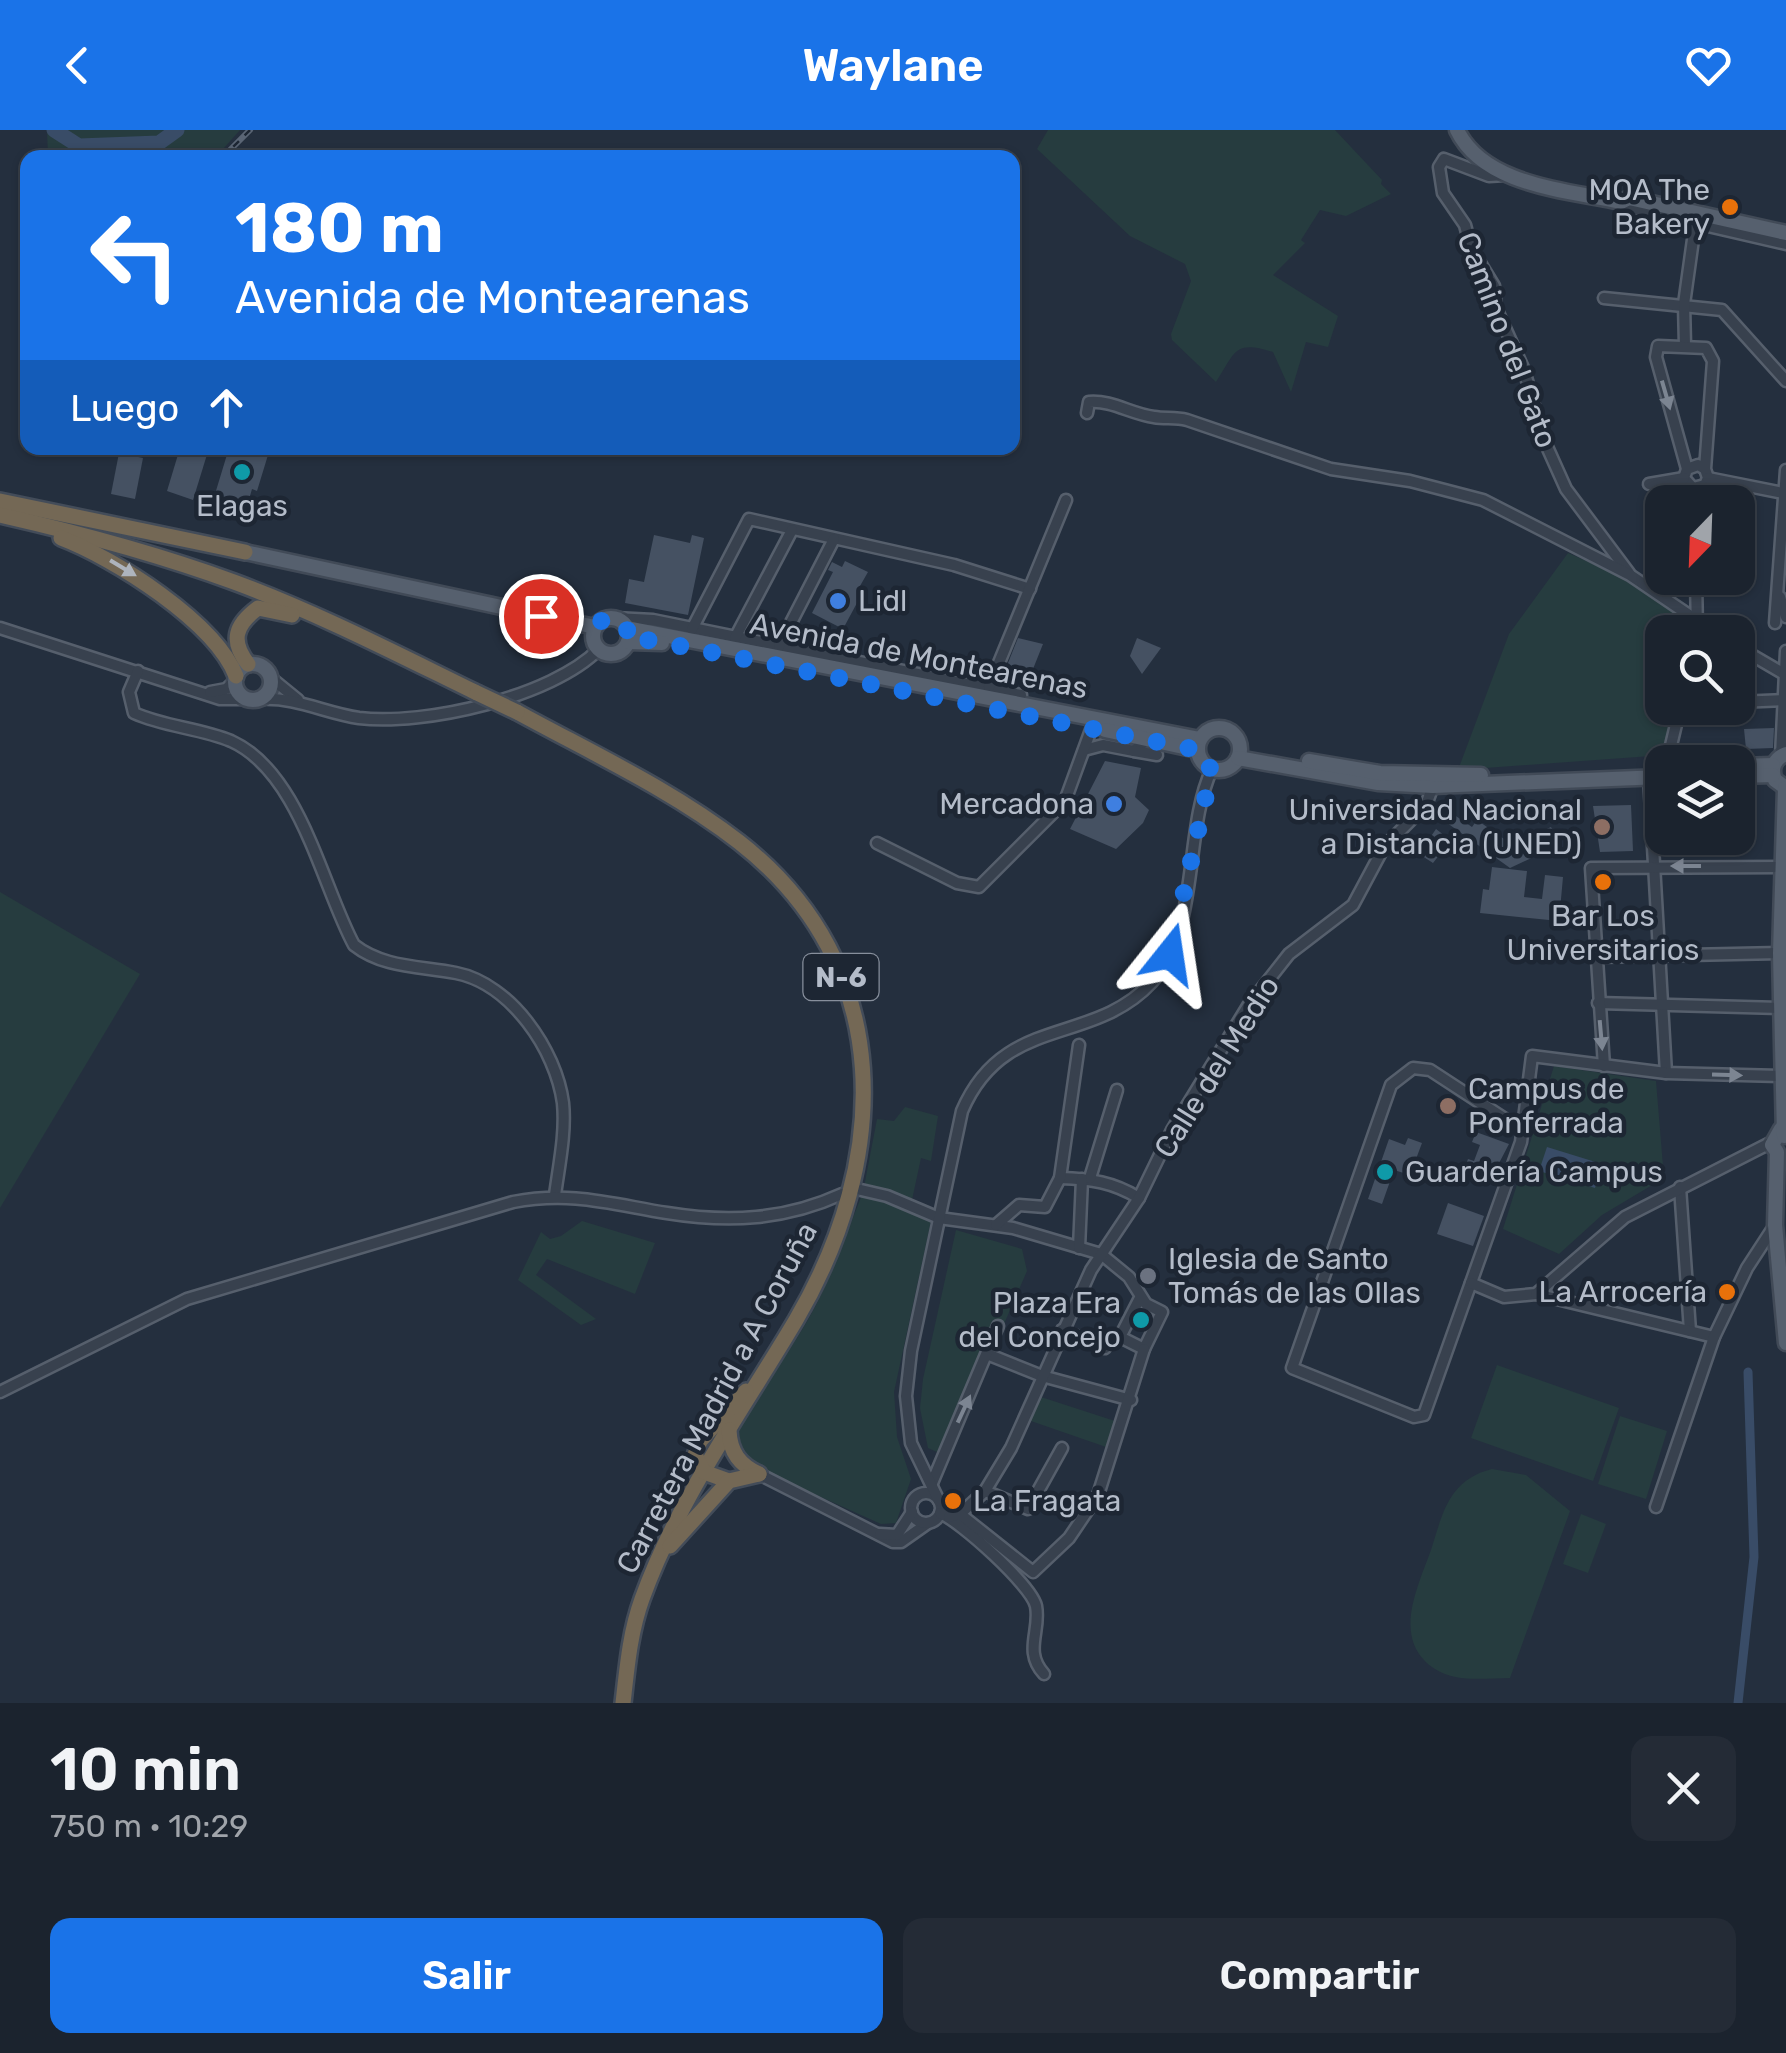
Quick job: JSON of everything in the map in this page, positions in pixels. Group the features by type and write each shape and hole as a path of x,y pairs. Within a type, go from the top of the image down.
{"highway":[{"path":"0,501 245,552"},
{"path":"0,517 85,547 135,574 230,660 239,674"},
{"name":"Carretera Madrid a A Coruña","path":"0,517 126,546 235,582 408,658 517,712 690,806 743,845 790,890 830,952 855,1011 864,1056 866,1105 854,1184 830,1252 708,1464 658,1560 632,1634 623,1703"},
{"name":"N-6","path":"239,674 235,635 242,619 258,608 276,610 408,658"},
{"path":"730,1481 695,1455 700,1441 760,1378"},
{"path":"729,1430 733,1451 742,1466"},
{"path":"708,1464 742,1466 759,1474"},
{"path":"658,1560 730,1481 759,1474"}],"main road":[{"path":"1457,130 1481,160 1511,175 1621,202 1628,198 1696,218 1786,233"},
{"path":"245,552 595,628"},
{"path":"603,619 623,629 618,652 599,649 593,636 603,619"},
{"name":"Avenida de Montearenas","path":"623,629 650,640 1091,731 1199,744"},
{"name":"Avenida de Montearenas","path":"623,629 1199,744"},
{"path":"260,665 272,678 271,688 261,699 245,698 239,674 260,665"},
{"path":"1221,728 1232,733 1239,753 1227,768 1212,769 1203,764 1199,744 1208,731 1221,728"},
{"path":"1239,753 1378,782 1645,777"},
{"path":"1778,762 1786,788 1774,1226 1786,1343"},
{"path":"1433,781 1645,766"},
{"path":"1779,1143 1786,1194"}],"street":[{"name":"Camino del Gato","path":"1511,175 1489,176 1444,159 1439,166 1444,193 1494,286 1496,308 1524,370 1544,440 1566,489 1630,575"},
{"path":"1685,346 1684,304 1696,218 1786,244"},
{"path":"1604,298 1722,310 1786,381"},
{"path":"1689,485 1656,357 1658,346 1706,348 1714,362 1706,473 1700,485"},
{"path":"1087,412 1089,402 1102,401 1158,418 1187,420 1331,469 1359,471 1464,493 1630,575 1681,615"},
{"path":"1649,484 1698,465 1706,473 1783,493"},
{"path":"1780,620 1786,470"},
{"path":"990,687 1066,500"},
{"path":"692,629 749,519 954,565 1030,588"},
{"path":"735,638 792,530"},
{"path":"779,646 834,539"},
{"path":"623,629 629,616 1021,695"},
{"path":"0,628 220,699 245,698"},
{"path":"261,699 298,700 353,717 383,720 457,714 574,668 599,649"},
{"path":"1778,762 1786,650"},
{"path":"1755,657 1784,675"},
{"path":"138,671 129,692 134,713 231,741 270,774 316,848 354,945 394,964 473,978 518,1010 552,1066 563,1104 555,1195"},
{"path":"204,692 226,690 239,674"},
{"path":"272,678 298,700"},
{"path":"1755,701 1784,700"},
{"path":"876,843 957,882 979,887 1065,800 1091,731 1103,745"},
{"path":"1134,751 1147,739"},
{"path":"1084,750 1103,745 1157,755"},
{"path":"862,1190 939,1218 996,1225 1101,1254 1129,1276 1146,1304 1162,1312 1144,1349 1131,1400 1088,1513 1069,1538 1032,1572 947,1511 910,1442 905,1412 907,1376 939,1218 962,1111 982,1074 1019,1045 1133,1000 1162,969 1175,941 1212,769"},
{"name":"Calle del Medio","path":"928,1523 985,1491 1011,1448 1090,1270 1139,1198 1172,1130 1248,1006 1289,954 1353,905 1384,847 1426,804 1433,781"},
{"path":"1656,855 1666,1073"},
{"path":"1604,1066 1591,868 1782,866"},
{"path":"1596,957 1780,953"},
{"path":"1598,1003 1781,1008"},
{"path":"996,1225 1020,1205 1045,1207 1060,1178 1079,1045"},
{"path":"1522,1130 1430,1070 1412,1068 1391,1085 1292,1368 1414,1417 1424,1416 1522,1142 1532,1056 1666,1073 1781,1076"},
{"path":"1090,1270 1082,1260 1081,1249 1086,1178 1117,1090"},
{"path":"1536,1294 1625,1216 1680,1186 1779,1143"},
{"path":"1060,1178 1086,1178 1118,1185 1139,1198"},
{"path":"1680,1186 1690,1331"},
{"path":"0,1392 187,1298 514,1202 555,1195 685,1216 748,1218 791,1214 842,1194"},
{"path":"1656,1507 1714,1337 1747,1268 1774,1226"},
{"path":"1471,1284 1504,1297 1536,1294 1714,1337"},
{"path":"1141,1296 1120,1337 1144,1349"},
{"path":"874,1533 896,1534 912,1512 924,1473 938,1463 998,1326"},
{"path":"1062,1330 1105,1348"},
{"path":"988,1354 1042,1376 1131,1400"},
{"path":"985,1491 1028,1509 1062,1448"},
{"path":"924,1473 938,1463"},
{"path":"759,1474 884,1540 901,1542 928,1523"},
{"path":"918,1496 928,1494 1032,1594 1037,1612 1032,1654 1044,1674"},
{"path":"912,1512 916,1520 928,1523"}],"green space":[{"path":"47,130 240,130 222,150 48,150"},
{"path":"1048,130 1335,130 1382,180 1381,184 1391,194 1346,216 1320,210 1301,240 1305,243 1273,275 1338,316 1328,347 1306,342 1291,392 1273,352 1250,347 1237,351 1216,382 1172,340 1191,281 1185,264 1130,236 1037,149"},
{"path":"1568,553 1645,590 1645,595 1653,595 1677,615 1645,615 1645,725 1673,725 1668,745 1645,745 1645,756 1458,770 1509,634"},
{"path":"0,892 140,974 0,1208"},
{"path":"1554,1066 1656,1081 1664,1178 1602,1215 1559,1254 1503,1229"},
{"path":"905,1107 938,1116 931,1161 921,1158 912,1200 864,1187 877,1119 894,1121"},
{"path":"862,1195 894,1200 932,1217 894,1392 897,1437 911,1479 896,1523 881,1524 752,1466 733,1440 817,1303"},
{"path":"582,1221 655,1243 635,1294 547,1259 536,1275 596,1319 581,1325 518,1280 541,1232 550,1239"},
{"path":"956,1230 1022,1249 1027,1271 1004,1324 995,1322 939,1453 928,1448 920,1408"},
{"path":"1497,1365 1619,1408 1593,1481 1471,1438"},
{"path":"1041,1397 1118,1422 1109,1448 1028,1420"},
{"path":"1620,1416 1667,1431 1646,1499 1598,1484"},
{"path":"1492,1469 1526,1475 1570,1511 1510,1678 1462,1678 1435,1669 1422,1657 1414,1644 1411,1613 1450,1499 1466,1481"},
{"path":"1581,1514 1606,1524 1588,1573 1563,1564"}],"water":[{"path":"1547,1147 1602,1164 1595,1188 1539,1171"}],"building":[{"path":"119,455 143,458 135,499 111,494"},
{"path":"178,455 207,455 193,500 167,491"},
{"name":"Elagas","path":"227,455 268,455 257,491 252,489 246,510 218,501 220,495 215,494"},
{"path":"654,535 690,543 692,535 704,538 688,615 625,603 629,579 644,582"},
{"name":"Lidl","path":"845,561 868,572 860,586 865,588 843,629 812,613 833,572 828,570 832,562 842,567"},
{"path":"1018,638 1043,644 1027,684 1002,678"},
{"path":"1137,638 1161,648 1142,674 1130,656"},
{"path":"1774,728 1773,748 1746,745 1744,729"},
{"name":"Mercadona","path":"1105,761 1141,768 1135,797 1149,810 1143,823 1116,849 1070,829"},
{"name":"Universidad Nacional a Distancia (UNED)","path":"1631,805 1633,851 1600,852 1593,806"},
{"path":"1450,812 1472,827 1477,820 1507,841 1517,842 1551,827 1559,845 1510,868 1443,820"},
{"path":"1436,829 1458,846 1452,854 1444,849 1433,863 1419,854"},
{"path":"1492,867 1527,871 1524,897 1542,899 1545,875 1563,877 1559,921 1480,913 1483,889 1489,890"},
{"path":"1476,1132 1509,1144 1497,1167 1492,1165 1486,1181 1463,1172 1468,1159 1474,1161 1480,1145 1472,1142"},
{"name":"Guardería Campus","path":"1408,1138 1422,1143 1410,1175 1394,1170 1382,1204 1368,1199 1389,1139 1405,1145"},
{"path":"1448,1203 1484,1216 1473,1246 1437,1234"}],"waterway":[{"path":"54,130 79,146 159,143 177,130"},
{"path":"1738,1703 1754,1557 1748,1372"}],"railway":[{"path":"230,150 250,130"}],"place":[{"name":"MOA The Bakery","path":"1730,207"},
{"name":"Elagas","path":"242,472"},
{"name":"Lidl","path":"838,601"},
{"name":"Mercadona","path":"1114,804"},
{"name":"Universidad Nacional a Distancia (UNED)","path":"1602,827"},
{"name":"Bar Los Universitarios","path":"1603,882"},
{"name":"Campus de Ponferrada","path":"1448,1106"},
{"name":"Guardería Campus","path":"1385,1172"},
{"name":"Iglesia de Santo Tomás de las Ollas","path":"1148,1276"},
{"name":"La Arrocería","path":"1727,1292"},
{"name":"Plaza Era del Concejo","path":"1141,1320"},
{"name":"La Fragata","path":"953,1501"}],"route":[{"path":"541,616 595,628 603,619 615,618 627,628 628,642 650,640 1198,750 1203,764 1212,769 1170,954"}]}
